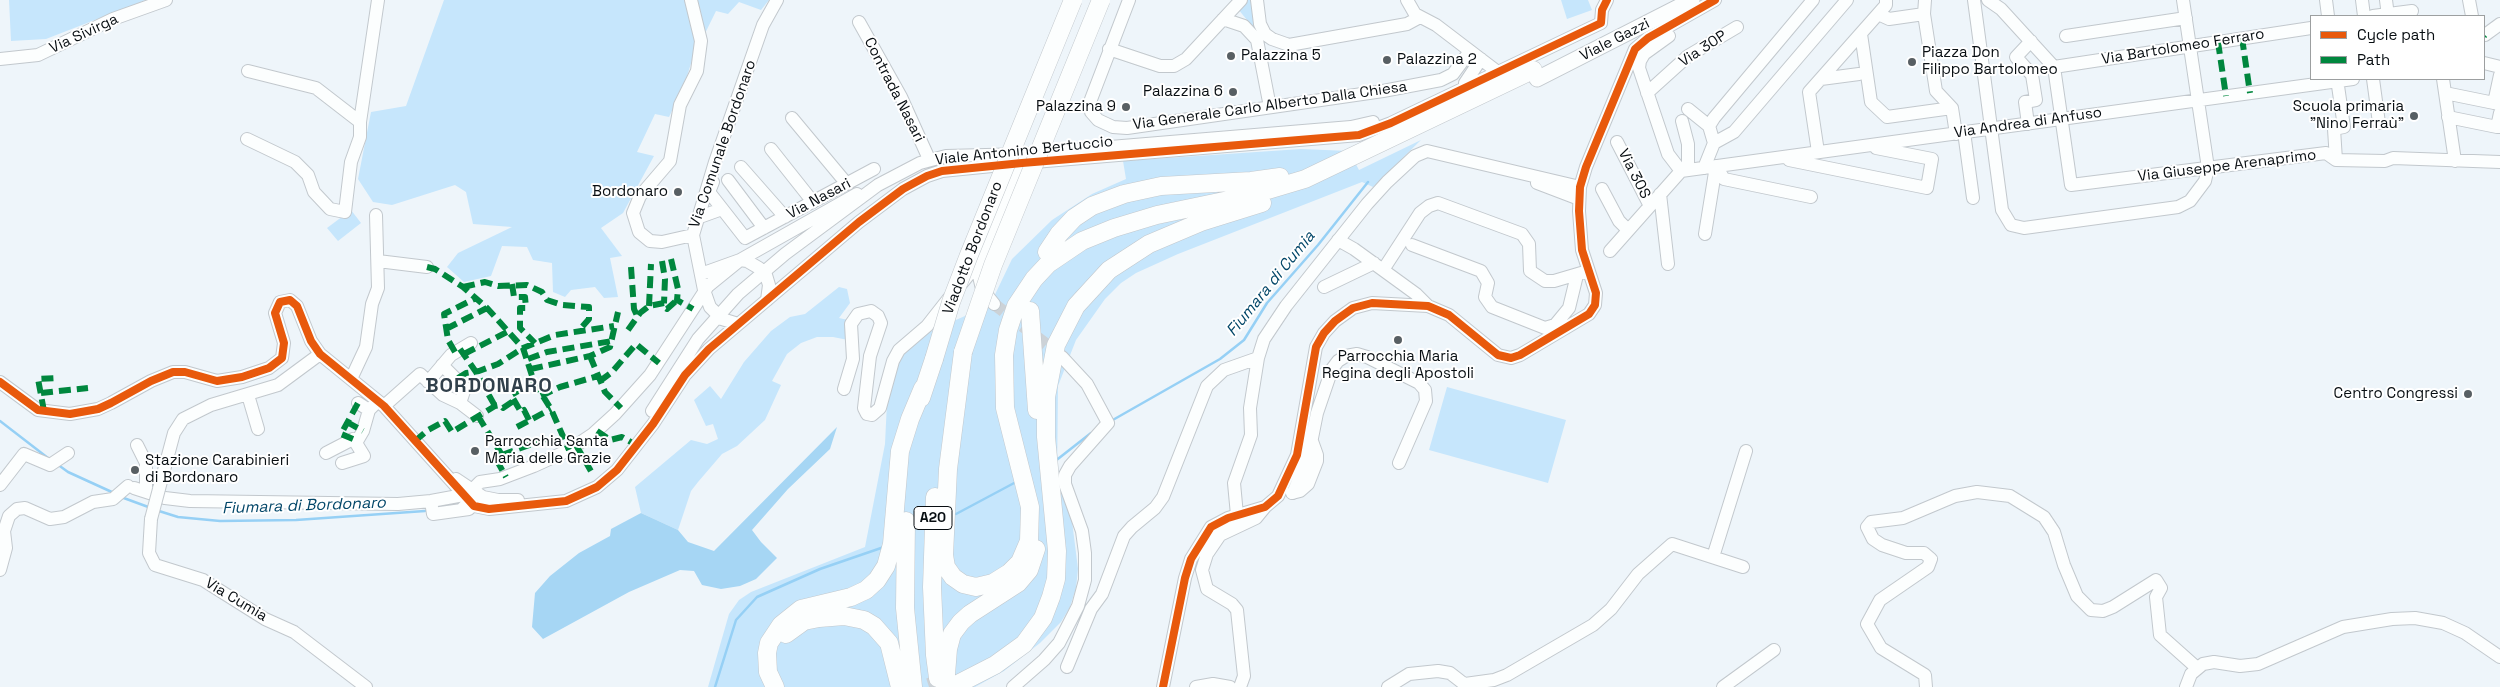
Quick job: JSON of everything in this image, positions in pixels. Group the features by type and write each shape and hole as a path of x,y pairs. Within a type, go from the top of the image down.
{"highway":[{"name":"Viadotto Bordonaro","path":"922,388 934,359 951,302 969,255 1073,0"},
{"name":"Viadotto Bordonaro","path":"963,352 993,265 1100,0"},
{"path":"963,352 948,469 944,555 946,567 953,577 963,584 976,587 993,583 1009,574 1020,562 1030,541 1030,507 1005,408 1004,355 1008,330 1016,306 1041,271 1072,246 1114,228 1305,179 1345,158 1533,70"},
{"path":"948,685 995,665 1024,644 1043,618 1052,597 1056,579 1057,551 1046,437 1046,396 1056,346 1076,306 1109,270 1149,244 1192,226 1279,198 1312,184 1533,70"},
{"path":"1047,252 1059,234 1074,218 1092,206 1124,194 1161,186 1251,181 1293,175 1345,158"},
{"path":"948,685 948,649 952,634 970,614 1018,583 1029,570 1036,552 1038,536 1036,506 1013,420 1009,380 1009,356 1014,330 1021,308 1033,290 1051,269 1066,257 1084,246 1116,233 1143,224 1249,201 1312,184"},
{"path":"948,685 992,661 1021,640 1038,615 1049,586 1052,547 1034,379 1030,311"},
{"name":"A20","path":"948,685 935,655 932,523 942,442 951,392 963,352"},
{"path":"775,687 768,672 767,652 769,643 781,625 801,609 851,597 866,590 877,580 886,566 892,544 900,451 922,388"},
{"name":"A20","path":"913,687 904,608 904,559 908,483 922,388"},
{"path":"782,687 774,669 774,659 778,646 794,626 804,621 829,616 855,618 874,626 889,643 900,687"}],"main road":[{"name":"Viale Gazzi","path":"1533,70 1603,29 1674,0"},
{"name":"Viale Gazzi","path":"1533,70 1692,0"}],"street":[{"name":"Via Sivirga","path":"0,59 38,55 113,19 166,0"},
{"path":"248,139 295,162 308,176 314,192 330,209 345,212 351,162 360,137 360,122 378,0"},
{"path":"690,0 701,41 697,71 679,110 675,143 670,161 640,196 633,213 639,232 650,241 662,242 693,235"},
{"name":"Via Comunale Bordonaro","path":"718,316 710,307 704,290 693,235 715,162 763,25 777,0"},
{"name":"Via Generale Carlo Alberto Dalla Chiesa","path":"1129,0 1090,102 1094,116 1107,125 1127,128 1441,80 1453,74 1470,51"},
{"path":"1110,49 1160,66 1174,66 1186,59 1241,0"},
{"path":"1257,0 1260,24 1265,34 1272,39 1289,44 1407,24 1420,18"},
{"path":"1407,0 1411,10 1420,18 1436,25 1496,71 1514,60 1533,70"},
{"path":"1603,29 1602,10 1607,0"},
{"path":"1240,687 1244,676 1237,610 1232,604 1207,589 1203,579 1203,565 1207,554 1220,535 1229,529 1252,521 1278,496 1297,455 1316,347 1330,325 1347,312 1366,305 1382,303 1428,306 1445,312 1494,352 1511,358 1520,355 1589,314 1595,306 1596,293 1583,269 1579,226 1580,193 1635,49 1642,42 1714,0"},
{"path":"1685,170 1668,154 1639,68 1644,54 1726,0"},
{"path":"1709,126 1812,0"},
{"path":"1714,143 1734,132 1847,0"},
{"path":"1818,152 1809,92 1886,5 1886,0"},
{"path":"1925,0 1924,14 1936,91 1952,108 1960,133 1973,198"},
{"path":"1974,0 2002,210 2008,222 2019,228 2182,206 2193,198 2205,181 2208,168 2183,0"},
{"path":"1988,0 2001,9 2054,67 2062,119"},
{"path":"2326,0 2328,15"},
{"path":"2362,0 2364,15"},
{"path":"2386,0 2388,15 2412,9"},
{"path":"2469,0 2472,15"},
{"path":"1878,14 1889,19 1924,14"},
{"path":"2066,36 2186,18"},
{"path":"1223,19 1244,26 1257,40 1270,107"},
{"name":"Contrada Nasari","path":"859,22 901,97 929,159"},
{"path":"2485,35 2500,24"},
{"name":"Via 30P","path":"1647,93 1688,56 1737,27"},
{"name":"Via Bartolomeo Ferraro","path":"2054,67 2310,28"},
{"path":"1861,34 1871,102 1886,117 1952,108"},
{"path":"2031,42 2016,56 2032,74 2036,100"},
{"path":"1464,83 1481,59"},
{"path":"2485,63 2500,67"},
{"name":"Viale Antonino Bertuccio","path":"469,502 521,507 566,501 597,487 617,470 646,435 690,368 738,324 860,222 919,180 942,171 1024,158 1351,127 1389,117 1464,83 1496,71"},
{"name":"Viale Antonino Bertuccio","path":"469,502 534,499 564,493 593,480 612,465 626,449 682,362 718,316 764,272 878,185 929,159 946,156 1024,158 1352,136 1391,123 1496,71"},
{"path":"248,72 316,88 360,122"},
{"path":"1821,79 1858,74"},
{"path":"2448,117 2499,127 2500,75"},
{"path":"2336,160 2334,129 2344,127 2337,80"},
{"name":"Via Andrea di Anfuso","path":"1685,170 2337,80"},
{"path":"2373,80 2379,123"},
{"path":"2443,80 2455,161"},
{"path":"2445,93 2498,107"},
{"path":"2028,124 2025,102 2058,97"},
{"path":"1688,109 1709,126 1714,143 1710,167 1705,234"},
{"path":"792,118 847,184"},
{"name":"Via Giuseppe Arenaprimo","path":"2062,119 2071,186 2326,153 2336,160 2385,161 2393,158 2500,162"},
{"path":"1610,251 1660,194 1685,170 1688,144 1682,122"},
{"name":"Via 30S","path":"1617,142 1650,206"},
{"path":"1779,158 1927,188 1932,160 1866,146"},
{"path":"771,149 813,202"},
{"path":"1237,515 1234,483 1252,429 1250,408 1258,358 1269,331 1338,240 1387,182 1423,152 1430,151 1519,174 1580,193"},
{"path":"994,304 982,289 978,278 984,256 1024,158"},
{"name":"Via Nasari","path":"715,162 718,168 710,192 745,238 874,170"},
{"path":"741,166 785,217"},
{"path":"1710,167 1724,179 1811,197"},
{"path":"728,180 764,228"},
{"path":"469,502 474,488 480,482 513,475 569,450 597,430 650,375 704,290 740,260 847,198 878,185"},
{"path":"1602,189 1619,221 1628,230"},
{"path":"1660,194 1668,264"},
{"path":"697,218 725,212 744,201"},
{"path":"1324,288 1379,266 1420,213 1429,206 1438,203 1525,237 1529,244 1529,266 1536,277 1549,282 1583,269"},
{"path":"351,379 367,343 372,304 378,288 376,215"},
{"path":"1338,240 1354,248 1379,266 1416,294 1428,306"},
{"path":"1412,245 1481,271 1488,283 1485,297 1492,307 1544,328 1555,325 1569,308 1583,269"},
{"path":"844,389 854,359 852,324 858,314 871,311 878,316 881,323 870,356 864,408 867,414 872,415 880,408 893,361 899,350 927,326 984,256"},
{"path":"701,274 740,260 752,264 764,272 769,286 767,300"},
{"path":"378,261 427,267"},
{"path":"0,382 38,410 70,414 98,409 156,378 173,372 185,372 217,381 242,377 269,368 282,358 284,343 275,313 278,305 286,300 294,302 311,341 320,354 351,379 444,470 469,502"},
{"path":"718,316 726,321 738,324"},
{"path":"428,382 455,352 471,343"},
{"name":"Via Cumia","path":"320,354 284,382 248,395 202,408 179,423 171,441 151,519 149,553 155,565 203,580 265,619 294,632 366,687"},
{"path":"1278,496 1293,493 1308,458 1320,405 1334,364 1346,356 1362,355 1419,383 1426,393 1426,401 1399,463"},
{"path":"1012,687 1044,660 1059,643 1078,606 1085,580 1085,553 1082,531 1065,484 1065,475 1070,466 1108,423 1087,384 1062,357"},
{"path":"1067,667 1091,609 1102,594 1124,536 1155,508 1163,497 1207,386 1224,370 1258,358"},
{"path":"442,365 465,388 460,403"},
{"path":"356,443 377,406 420,374 450,400 460,403 477,416"},
{"path":"248,395 258,429"},
{"path":"358,403 377,406"},
{"path":"326,453 353,439 364,456 342,463"},
{"path":"136,489 146,462 137,445"},
{"path":"1713,557 1746,451"},
{"path":"0,485 24,454 50,465 68,453"},
{"path":"0,570 6,548 4,531 9,516 17,509 25,508 50,520 64,517 93,502 113,499 136,489 190,502 398,504 431,501 469,502"},
{"path":"1926,687 1925,675 1881,648 1867,624 1880,600 1928,567 1931,559 1924,553 1906,553 1882,545 1873,538 1867,527 1872,522 1904,518 1955,496 1977,492 2010,496 2044,517 2054,532 2064,565 2078,596 2091,610 2103,611 2113,607 2156,580 2160,588 2156,597 2160,635 2198,668"},
{"path":"1163,687 1188,565 1207,531 1216,524 1237,515 1265,507"},
{"path":"1388,687 1409,674 1438,671 1450,674 1466,685 1494,680 1507,675 1593,625 1611,609 1638,574 1672,544 1743,567"},
{"path":"2186,687 2188,678 2198,668 2209,663 2240,666 2258,664 2343,627 2365,622 2404,618 2434,620 2458,629 2500,657"},
{"path":"1723,687 1774,650"},
{"path":"1196,687 1213,684 1230,687"}],"shaded area":[{"path":"9,0 146,0 46,39 11,41"},
{"path":"444,0 769,0 761,10 739,2 728,14 716,11 692,60 684,86 669,117 655,114 637,152 654,156 623,213 601,228 622,256 610,258 618,297 604,298 595,287 571,290 565,297 553,292 552,263 533,260 527,247 502,246 491,276 464,282 447,267 458,253 512,227 473,224 466,192 455,185 392,205 373,202 358,179 371,112 406,106"},
{"path":"1247,0 1251,0 1260,36 1238,9"},
{"path":"1561,0 1588,0 1592,10 1567,19"},
{"path":"1421,140 1373,187 1362,182 1178,254 1136,273 1121,283 1105,299 1076,340 1058,386 1057,481 1072,521 1078,569 1076,588 1070,607 1061,622 1040,643 1004,671 975,687 708,687 729,614 739,600 751,592 865,547 885,444 887,402 902,350 933,330 990,305 1012,259 1052,220 1092,194 1126,179 1123,161 1301,149 1349,151 1359,170"},
{"path":"351,210 361,223 338,241 327,228"},
{"path":"839,287 847,289 850,303 839,318 848,320 848,340 833,337 817,337 801,343 787,354 772,381 781,385 765,420 737,446 722,454 698,482 691,491 678,530 641,513 635,487 691,440 707,444 718,439 713,424 706,426 694,400 710,386 721,399 744,362 771,331 790,317 805,314"},
{"path":"1447,387 1566,420 1548,483 1429,450"},
{"path":"837,427 830,449 788,489 752,530 777,558 756,579 740,586 721,589 702,585 694,571 680,570 629,592 543,639 532,627 535,593 550,576 579,553 610,536 611,529 641,513 678,530 688,542 714,551"}],"waterway":[{"name":"Fiumara di Cumia","path":"1111,421 1220,359 1244,340 1267,303 1318,245 1368,182"},
{"name":"Fiumara di Bordonaro","path":"0,421 48,458"},
{"name":"Fiumara di Cumia","path":"1054,462 1091,433"},
{"name":"Fiumara di Bordonaro","path":"57,464 68,472 114,493"},
{"name":"Fiumara di Cumia","path":"956,514 1016,482"},
{"name":"Fiumara di Bordonaro","path":"121,497 151,508"},
{"name":"Fiumara di Bordonaro","path":"159,511 178,517 220,521 296,520 425,511"},
{"name":"Fiumara di Cumia","path":"715,687 736,620 757,597 820,569 884,547"}],"tunnel":[{"path":"994,304 1060,355"},
{"path":"929,687 954,679"}],"marked path":[{"path":"2242,38 2250,93"},
{"path":"2218,42 2226,96"},
{"path":"671,259 678,289 677,300 693,309"},
{"path":"662,261 665,279 664,303"},
{"path":"649,306 651,264"},
{"path":"427,267 435,269 463,287 487,308 523,348 534,382 551,409 569,450"},
{"path":"631,267 634,309 638,318"},
{"path":"463,287 485,282 498,286 527,285 542,292 547,300 562,305 589,307 589,319 581,328 582,332"},
{"path":"512,284 514,297 525,297 526,308 520,308 520,328 535,343"},
{"path":"455,352 448,340 444,314 476,298"},
{"path":"628,330 640,313 649,306 664,303 664,307 667,309 677,300"},
{"path":"446,329 487,308"},
{"path":"531,369 590,356 610,347 618,312"},
{"path":"458,378 466,373 479,371 498,364 523,348 555,335 614,326"},
{"path":"464,354 509,331"},
{"path":"528,359 547,352 612,341"},
{"path":"600,381 612,372 636,344 659,363"},
{"path":"460,349 476,372 495,406"},
{"path":"590,356 605,392 621,408"},
{"path":"541,396 560,387 598,376"},
{"path":"44,411 38,379 56,378"},
{"path":"529,420 524,410 521,412 511,395 534,382"},
{"path":"41,393 88,388"},
{"path":"415,441 428,430 445,421 452,432 495,406 500,405 503,408 515,400"},
{"path":"353,439 341,434 358,403"},
{"path":"517,427 551,409"},
{"path":"478,416 502,455 496,459 506,477"},
{"path":"347,422 363,431"},
{"path":"597,431 610,440 622,437 631,442"},
{"path":"502,455 551,437"},
{"path":"576,445 592,473"}],"cycle path":[{"path":"0,382 38,410 70,414 98,409 151,381 173,372 185,372 217,381 242,377 269,368 282,358 284,343 275,313 280,302 290,300 297,306 311,341 320,354 384,406 474,506 489,509 566,501 597,487 617,470 653,424 685,375 709,349 859,222 903,189 927,176 942,171 1022,163 1359,135 1391,123 1601,23 1602,10 1607,0"},
{"path":"1163,687 1185,578 1191,559 1211,527 1228,518 1265,507 1278,496 1297,455 1316,347 1324,333 1335,321 1353,308 1372,303 1428,306 1449,315 1498,355 1511,358 1520,355 1589,314 1595,305 1596,293 1582,250 1579,211 1580,187 1586,167 1635,49 1648,38 1715,0"}],"place":[{"name":"Palazzina 5","path":"1231,56"},
{"name":"Palazzina 2","path":"1387,60"},
{"name":"Piazza Don Filippo Bartolomeo","path":"1912,62"},
{"name":"Palazzina 6","path":"1233,92"},
{"name":"Palazzina 9","path":"1126,107"},
{"name":"Scuola primaria \"Nino Ferraù\"","path":"2414,116"},
{"name":"Bordonaro","path":"678,192"},
{"name":"Parrocchia Maria Regina degli Apostoli","path":"1398,340"},
{"name":"Centro Congressi","path":"2468,394"},
{"name":"Parrocchia Santa Maria delle Grazie","path":"475,451"},
{"name":"Stazione Carabinieri di Bordonaro","path":"135,470"}],"district":[{"name":"BORDONARO","path":"489,387"}]}
